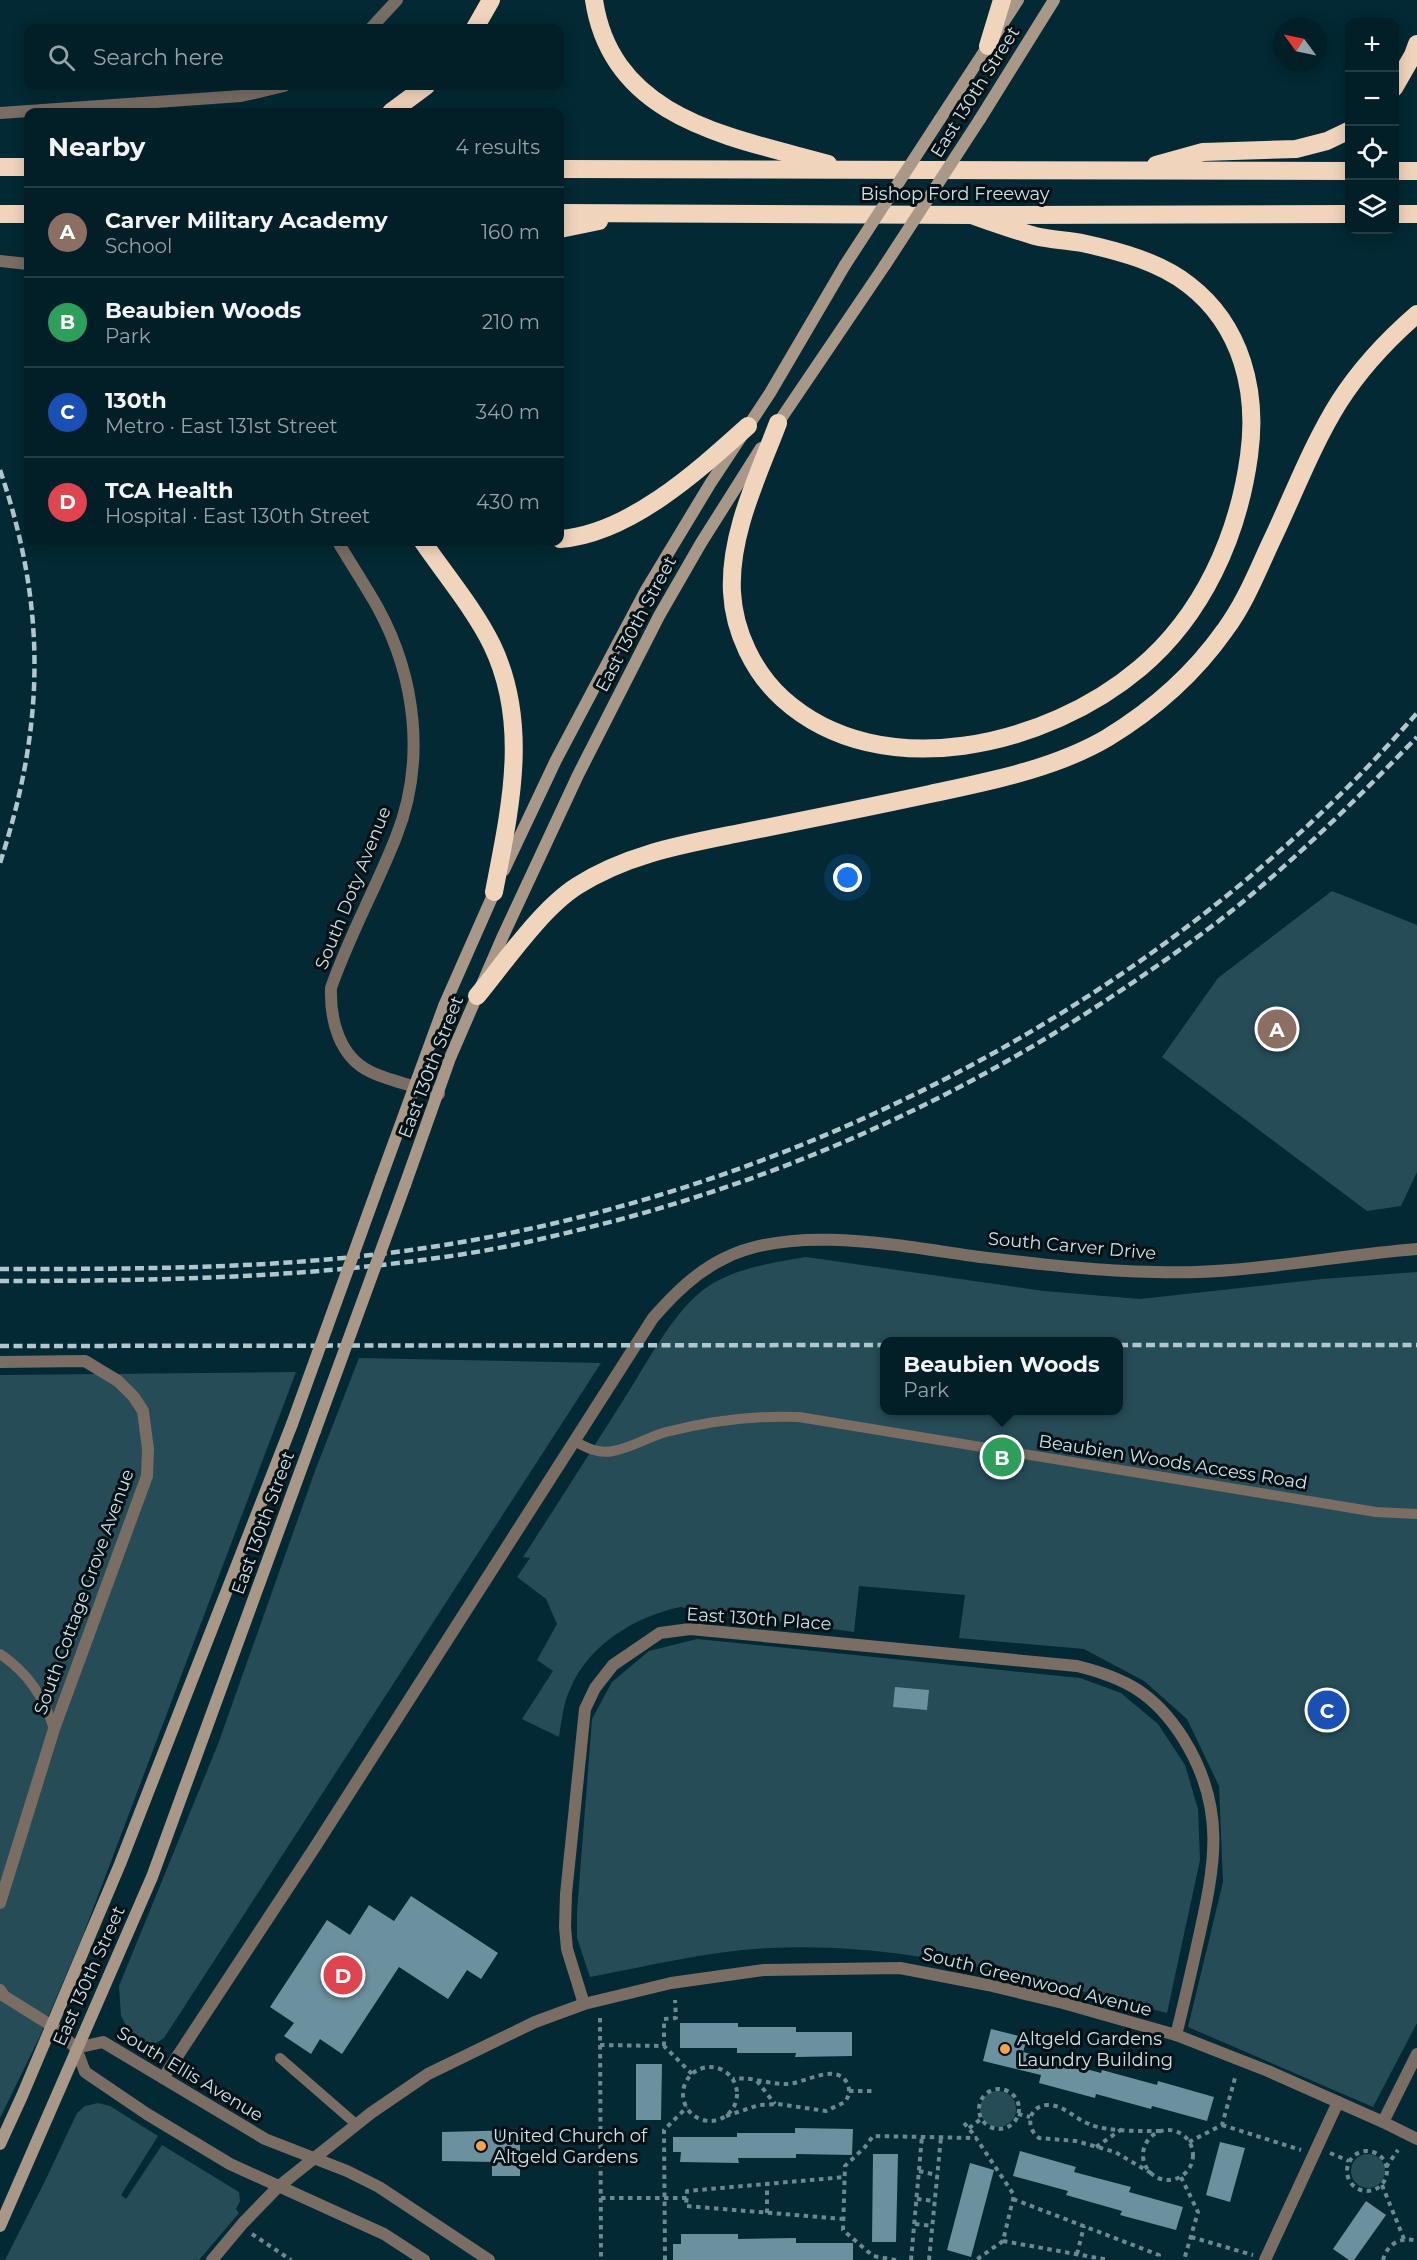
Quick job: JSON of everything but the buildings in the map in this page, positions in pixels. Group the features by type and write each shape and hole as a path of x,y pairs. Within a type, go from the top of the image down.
{"highway":[{"path":"477,24 491,0"},
{"path":"594,0 600,26 621,66 634,83 668,111 713,131 850,170"},
{"path":"988,46 1002,0"},
{"path":"1399,81 1410,63 1417,44"},
{"path":"396,108 421,90"},
{"path":"1133,171 1203,152 1296,149 1327,141 1345,132"},
{"path":"0,167 24,167"},
{"name":"Bishop Ford Freeway","path":"564,169 1345,171"},
{"path":"1399,171 1417,171"},
{"name":"Bishop Ford Freeway","path":"564,213 1345,214"},
{"path":"564,228 635,213"},
{"path":"1399,214 1417,214"},
{"path":"778,423 736,544 732,572 732,596 736,619 746,648 758,670 773,690 812,722 831,732 855,740 884,746 912,748 976,744 1006,738 1050,722 1108,693 1140,668 1168,641 1209,582 1226,546 1243,492 1251,442 1251,405 1247,374 1238,348 1224,322 1209,304 1192,287 1170,272 1140,260 1085,244 1037,236 971,215"},
{"path":"477,996 554,903 577,885 637,856 673,846 864,808 1015,774 1080,752 1128,725 1180,683 1226,629 1245,598 1339,403 1376,354 1417,314"},
{"path":"564,538 595,533 651,504 748,426"},
{"path":"426,546 491,643 508,689 514,741 513,773 510,808 494,892"}],"main road":[{"name":"East 130th Street","path":"0,2144 120,1864 292,1424 444,1006 519,835 598,676 646,590 846,265 1018,0"},
{"name":"East 130th Street","path":"0,2226 152,1877 439,1094 450,1058 524,890 621,689 701,543 980,119 1054,0"}],"street":[{"path":"375,24 397,0"},
{"path":"71,108 241,96 267,90"},
{"path":"0,113 24,111"},
{"path":"0,261 24,264"},
{"name":"South Doty Avenue","path":"340,546 378,609 392,638 406,678 413,712 414,750 412,778 397,835 331,988 334,1025 348,1054 360,1065 371,1072 439,1094"},
{"name":"South Carver Drive","path":"574,1441 653,1318 674,1294 698,1274 726,1257 753,1248 795,1241 840,1240 1058,1266 1159,1273 1258,1267 1417,1249"},
{"name":"South Cottage Grove Avenue","path":"0,1362 85,1361 118,1381 134,1397 143,1411 148,1449 147,1476 54,1729 0,1903"},
{"path":"163,2078 315,1847 574,1441"},
{"name":"East 130th Place","path":"584,2004 567,1949 565,1927 566,1894 585,1710 595,1688 613,1665 660,1633 690,1629 1077,1666 1104,1673 1130,1684 1151,1698 1173,1722 1204,1777 1212,1807 1214,1838 1212,1872 1176,2035"},
{"name":"South Greenwood Avenue","path":"313,2159 428,2074 535,2022 584,2004 670,1983 720,1975 812,1968 900,1968 1031,1995 1176,2035 1268,2071 1417,2139"},
{"path":"0,1990 4,1996 52,2026 76,2048 85,2072 147,2114 221,2159 384,2234 424,2260"},
{"name":"South Ellis Avenue","path":"76,2048 103,2042 266,2139 347,2171 379,2187 489,2260"},
{"path":"1383,2122 1417,2055"},
{"path":"1259,2258 1338,2102"},
{"path":"212,2260 243,2223 278,2187 313,2159"}],"lane":[{"name":"Beaubien Woods Access Road","path":"574,1441 594,1451 613,1451 664,1433 714,1422 764,1415 799,1417 1376,1512 1417,1514"},
{"path":"0,1654 17,1666 37,1689 48,1709 54,1729"},
{"path":"280,2058 357,2125"}],"path":[{"path":"664,2046 664,2019 676,2018 675,2000"},
{"path":"600,2018 601,2260"},
{"path":"600,2045 664,2046 692,2074"},
{"path":"726,2116 732,2110 737,2094 733,2079 727,2072 712,2066 699,2069 692,2074 684,2088 683,2095 687,2107 701,2119 714,2120 726,2116 759,2105 775,2104 826,2111 845,2102 849,2091 847,2082 839,2075 827,2073 790,2084 769,2084 744,2077 733,2079"},
{"path":"1222,2125 1234,2078"},
{"path":"757,2080 775,2104"},
{"path":"994,2089 1004,2089 1012,2093 1017,2101 1018,2114 1010,2126 1001,2129 992,2128 981,2119 980,2100 986,2093 994,2089"},
{"path":"849,2091 872,2091"},
{"path":"1045,2104 1056,2105 1090,2124 1110,2129 1123,2129 1176,2132 1189,2142 1192,2150 1192,2162 1186,2173 1163,2180 1114,2152 1076,2141 1039,2138 1032,2129 1030,2117 1035,2109 1045,2104"},
{"path":"664,2260 664,2130 687,2107"},
{"path":"1018,2114 1030,2117"},
{"path":"969,2128 981,2119"},
{"path":"964,2123 1014,2195 1003,2241 976,2260"},
{"path":"1189,2142 1222,2125 1302,2150"},
{"path":"1096,2147 1123,2129"},
{"path":"1151,2173 1144,2159 1146,2144 1150,2138 1164,2131"},
{"path":"897,2260 873,2256 843,2230 845,2166 873,2136 976,2138"},
{"path":"911,2260 922,2136"},
{"path":"929,2260 941,2137"},
{"path":"1386,2167 1398,2150"},
{"path":"1368,2151 1378,2155 1386,2167 1387,2175 1382,2185 1368,2192 1354,2188 1347,2175 1349,2161 1357,2153 1368,2151"},
{"path":"1327,2152 1349,2161"},
{"path":"919,2171 937,2175"},
{"path":"1181,2176 1198,2212 1184,2260"},
{"path":"844,2219 686,2206 687,2191 845,2177"},
{"path":"767,2184 767,2213"},
{"path":"1382,2185 1404,2239"},
{"path":"601,2198 687,2198"},
{"path":"917,2199 935,2201"},
{"path":"1013,2199 1159,2255 1157,2260"},
{"path":"915,2224 932,2226"},
{"path":"1077,2254 1084,2226"},
{"path":"249,2232 291,2260"},
{"path":"1191,2237 1259,2258"},
{"path":"1383,2260 1389,2247 1404,2239 1417,2241"},
{"path":"1003,2241 1109,2260"}],"shaded area":[{"path":"1332,891 1417,925 1417,1172 1401,1206 1367,1211 1162,1057 1218,978"},
{"path":"806,1257 1044,1291 1140,1299 1322,1279 1417,1272 1417,2023 1373,2107 1188,2027 1223,1882 1219,1786 1187,1719 1144,1681 1084,1649 959,1638 965,1595 859,1586 854,1632 680,1607 631,1625 616,1634 590,1657 579,1671 568,1693 559,1737 522,1719 553,1671 537,1660 557,1624 546,1599 517,1577 530,1558 523,1557 661,1340 688,1304 709,1285 735,1273"},
{"path":"359,1358 601,1363 164,2038 150,2047 135,2041 121,2016 119,1986 218,1744 315,1471"},
{"path":"296,1372 82,1938 39,2038 0,2118 0,1375"},
{"path":"697,1639 1080,1678 1121,1693 1158,1724 1185,1765 1198,1809 1200,1860 1167,2013 970,1966 921,1957 820,1947 724,1952 590,1977 577,1938 577,1912 592,1719 612,1682 649,1651"},
{"path":"998,2091 1010,2097 1016,2109 1010,2121 998,2127 986,2121 980,2109 986,2097"},
{"path":"98,2103 110,2106 158,2136 121,2195 126,2199 162,2145 239,2192 240,2201 236,2209 239,2213 199,2260 5,2260 77,2113 85,2106"},
{"path":"1368,2154 1380,2159 1385,2171 1380,2183 1368,2188 1356,2183 1351,2171 1356,2159"}],"railway":[{"path":"0,470 26,570 33,619 34,666 32,714 26,763 0,863"},
{"path":"0,1269 154,1268 257,1264 411,1250 553,1224 693,1185 830,1133 962,1070 1088,996 1207,912 1317,817 1417,713"},
{"path":"0,1281 175,1279 291,1273 464,1254 618,1220 684,1201 812,1155 935,1100 994,1068 1053,1034 1147,973 1217,922 1273,876 1336,818 1417,737"},
{"path":"0,1346 880,1345"},
{"path":"1123,1345 1417,1345"}],"place":[{"name":"Carver Military Academy","path":"1277,1029"},
{"name":"Beaubien Woods","path":"1002,1457"},
{"name":"130th","path":"1327,1710"},
{"name":"TCA Health","path":"343,1975"},
{"name":"Altgeld Gardens Laundry Building","path":"1005,2049"},
{"name":"United Church of Altgeld Gardens","path":"481,2146"}]}
